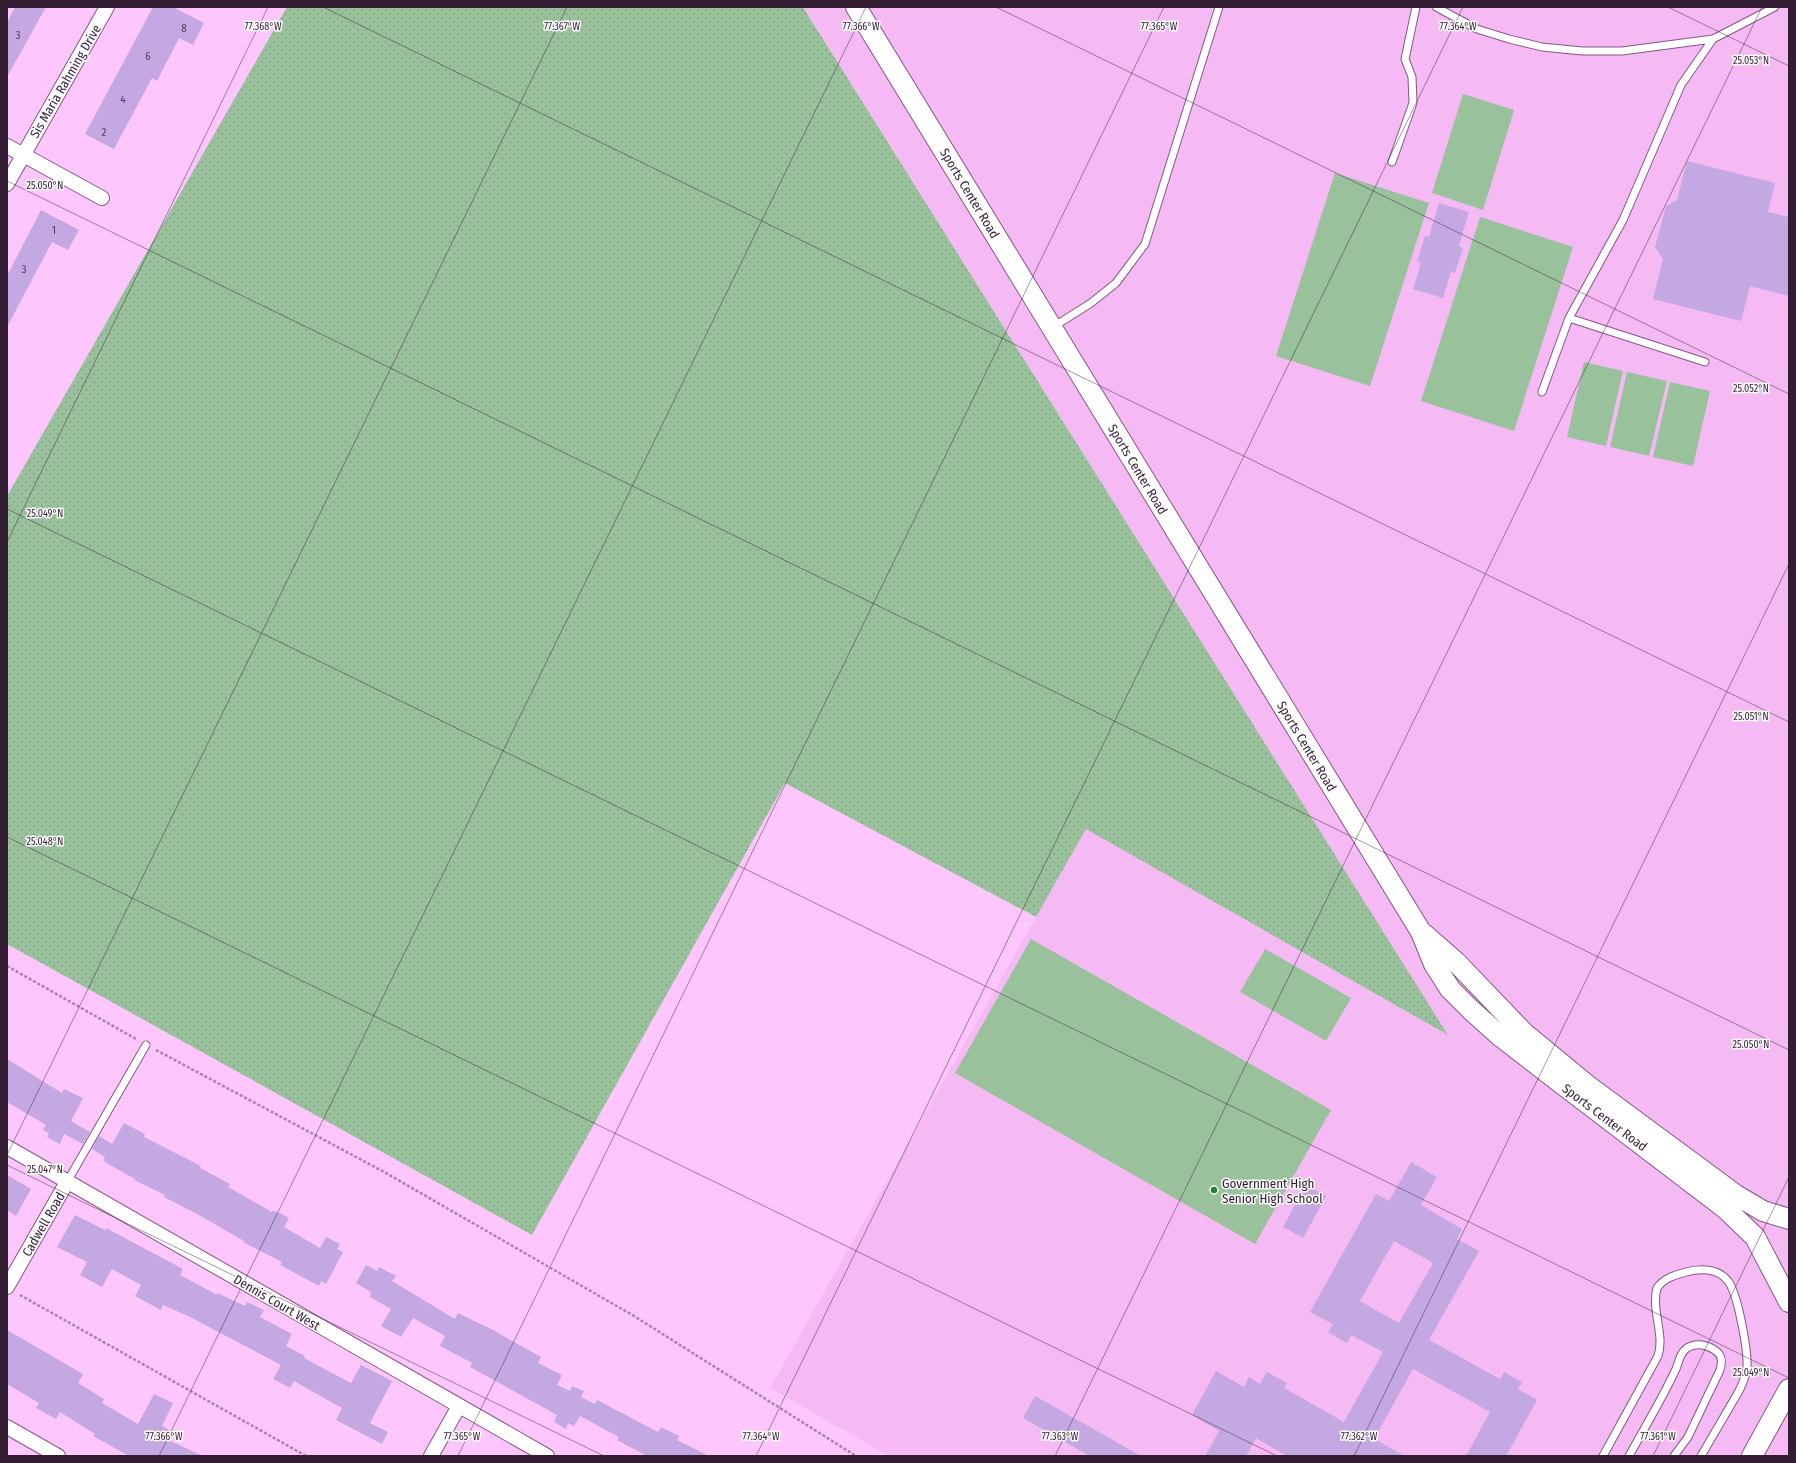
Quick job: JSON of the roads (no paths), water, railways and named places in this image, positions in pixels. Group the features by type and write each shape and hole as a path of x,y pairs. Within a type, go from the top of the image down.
{"main road":[{"name":"Sports Center Road","path":"856,7 1421,932 1434,964 1450,989 1471,1010 1553,1077 1726,1209 1746,1227 1762,1248 1789,1302"},
{"name":"Sports Center Road","path":"1421,932 1456,962 1524,1033 1587,1085 1736,1195 1763,1211 1789,1219"},
{"path":"1752,1456 1789,1389"}],"street":[{"name":"Sis Maria Rahming Drive","path":"7,184 107,7"},
{"path":"7,146 102,198"},
{"name":"Dennis Court West","path":"7,1147 547,1456"},
{"name":"Cadwell Road","path":"10,1289 67,1182"},
{"path":"431,1456 459,1406"},
{"path":"7,1427 58,1456"}],"lane":[{"path":"1052,328 1091,303 1116,284 1145,244 1219,7"},
{"path":"1392,162 1413,103 1412,77 1405,59 1416,7"},
{"path":"1436,7 1477,29 1542,47 1582,51 1622,51 1713,39 1775,7"},
{"path":"1542,392 1569,318 1623,220 1681,85 1713,39"},
{"path":"1569,318 1706,362"},
{"path":"67,1182 146,1045"},
{"path":"1603,1456 1658,1356 1661,1341 1656,1314 1658,1288 1666,1279 1684,1272 1703,1269 1723,1276 1731,1287 1737,1302 1747,1366 1744,1380 1739,1391 1701,1456"},
{"path":"1629,1456 1669,1382 1681,1354 1689,1347 1700,1344 1714,1349 1720,1355 1722,1359 1720,1370 1688,1437 1674,1456"}],"place":[{"name":"Government High Senior High School","path":"1214,1190"}]}
